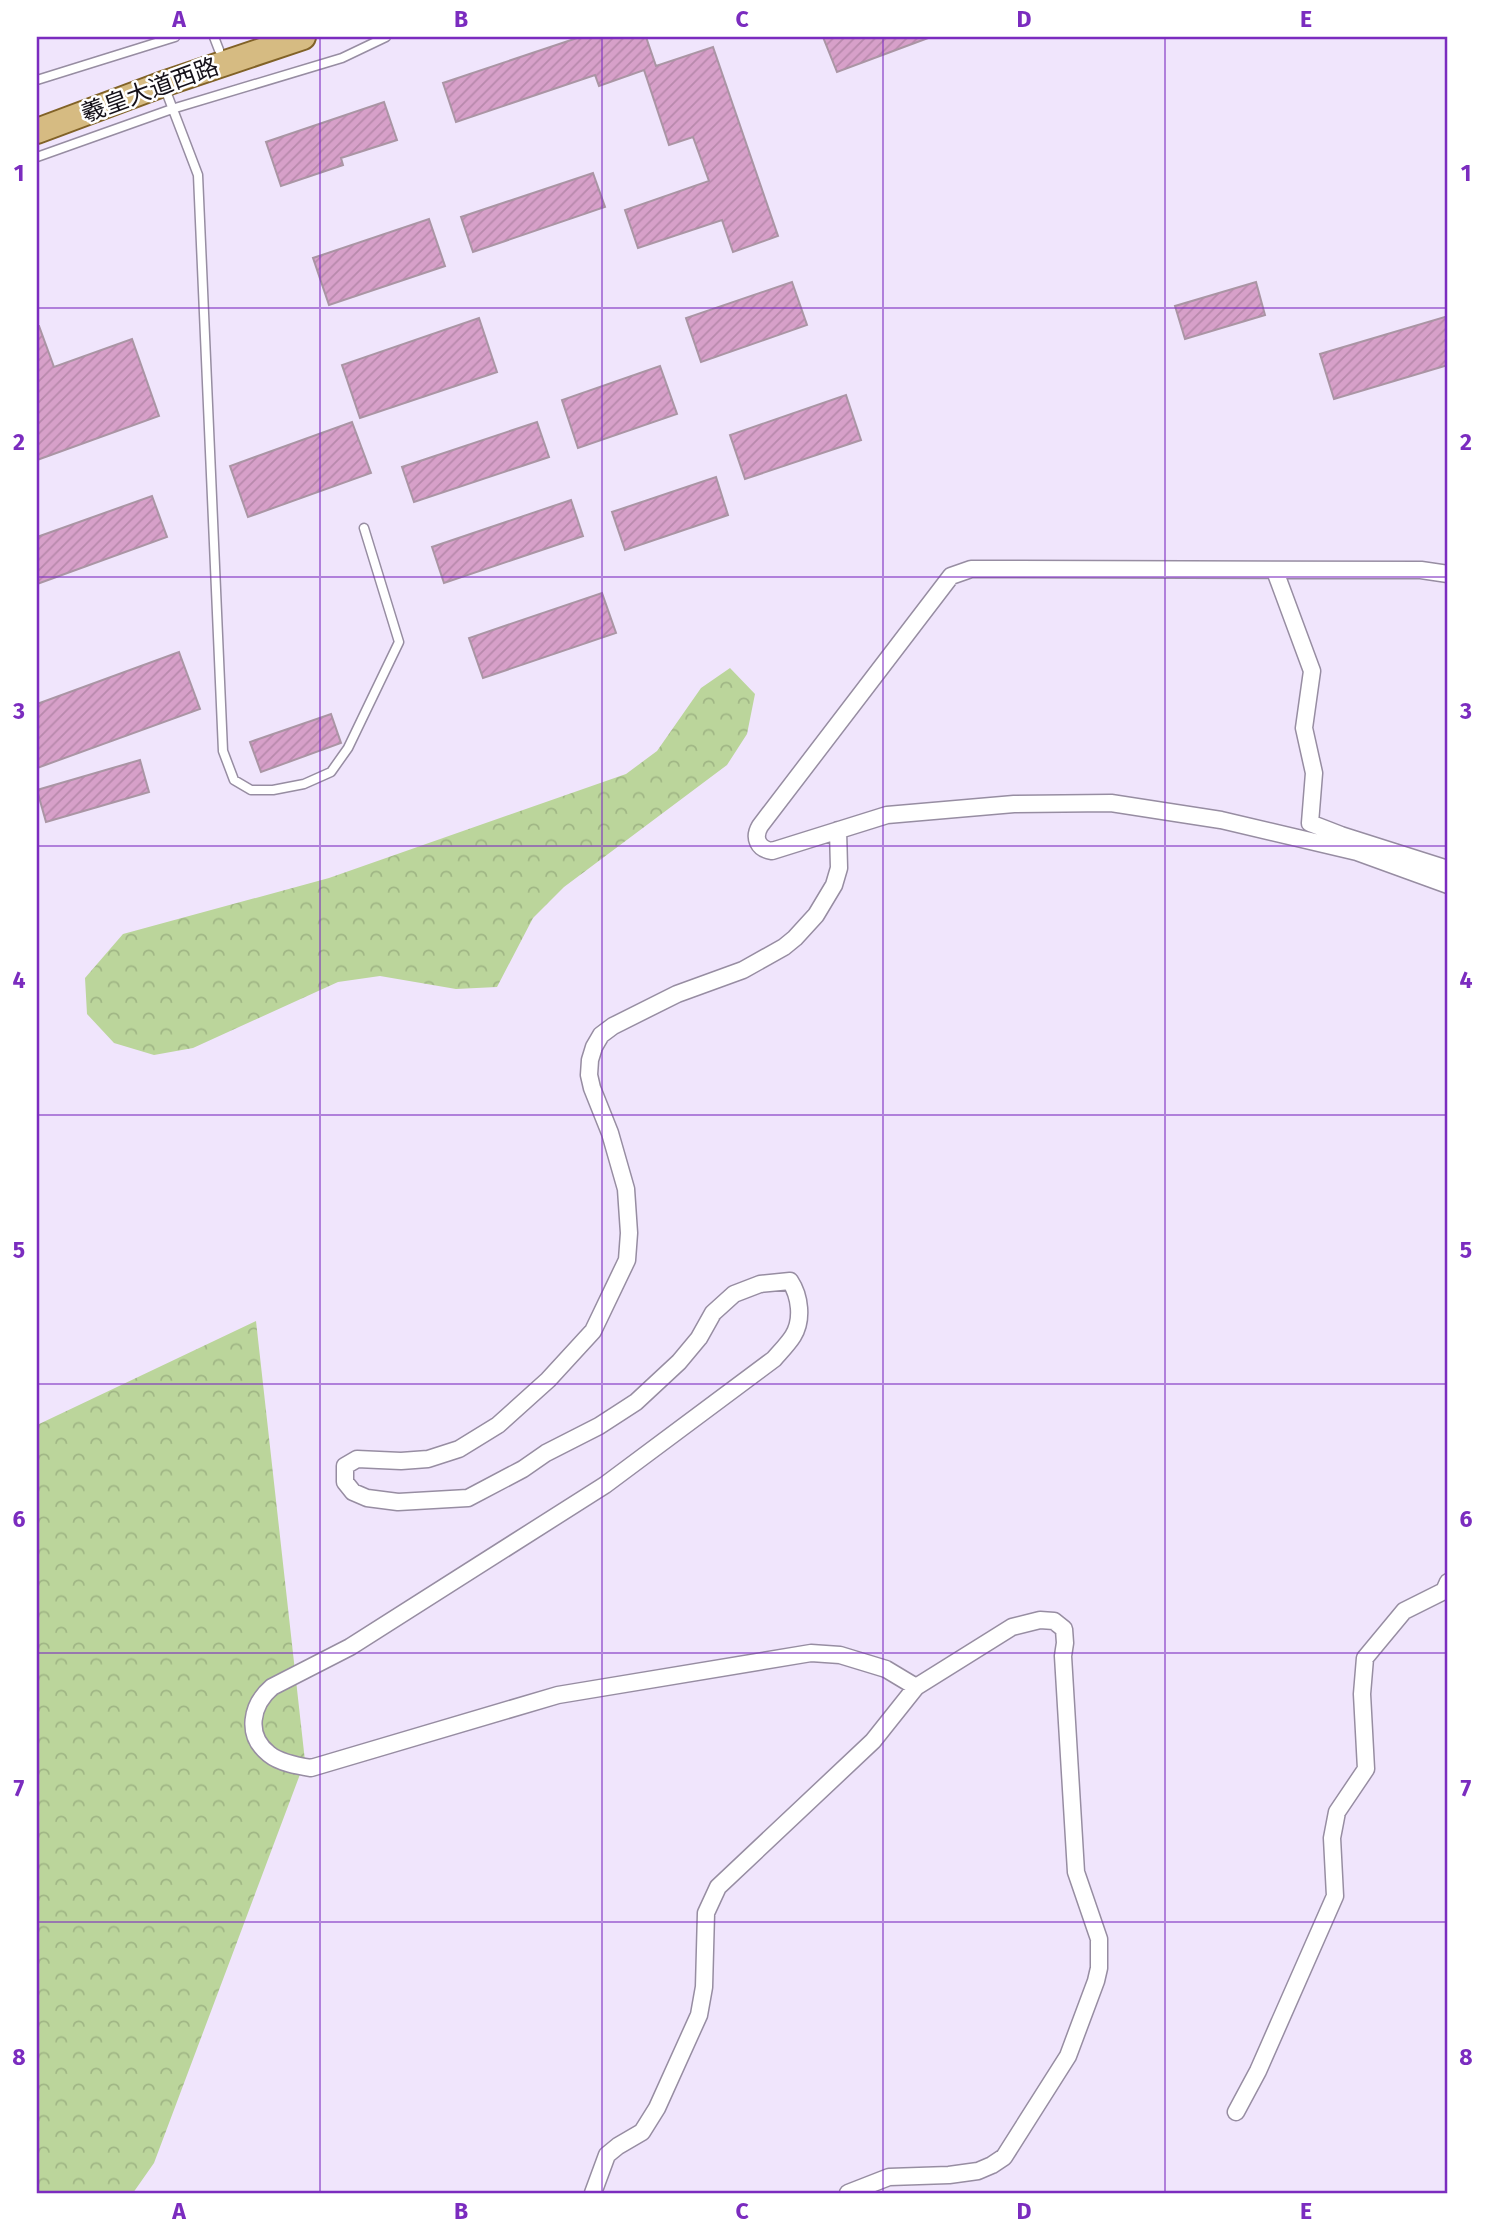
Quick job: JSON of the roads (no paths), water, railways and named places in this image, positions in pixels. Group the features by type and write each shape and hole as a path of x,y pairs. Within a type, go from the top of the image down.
{"main road":[{"name":"羲皇大道西路","path":"37,116 217,44 257,37"},
{"name":"羲皇大道西路","path":"37,131 163,84 303,37"}],"street":[{"path":"1448,574 1421,570 971,569 951,576 760,826 756,835 759,845 772,851 887,815 1014,804 1111,803 1221,820 1357,852 1448,885"},
{"path":"1275,571 1312,671 1304,728 1314,773 1310,822 1341,835 1448,869"},
{"path":"838,830 839,868 834,885 816,915 795,938 743,970 677,995 613,1026 601,1035 594,1047 589,1075 626,1189 629,1233 627,1261 593,1331 548,1380 486,1434 459,1449 428,1459 357,1459 345,1466 345,1482 353,1492 367,1498 398,1502 468,1498 599,1426 636,1402 680,1362 722,1303 734,1294 760,1284 790,1281 798,1293 798,1323 793,1336 774,1359 606,1485 350,1647 272,1687 262,1696 256,1707 255,1734 261,1746 272,1756 298,1766 312,1768 558,1695 811,1653 840,1655 886,1669 916,1687"},
{"path":"1236,2112 1258,2071 1335,1896 1332,1839 1337,1812 1366,1769 1362,1694 1365,1658 1405,1611 1444,1591 1448,1583"},
{"path":"593,2193 607,2155 642,2132 657,2108 699,2015 704,1987 706,1913 718,1887 873,1741 916,1687 1012,1627 1040,1620 1054,1621 1063,1629 1065,1643 1063,1656 1076,1872 1099,1940 1096,1981 1068,2056 1004,2157 992,2165 968,2172 889,2177 848,2193"}],"lane":[{"path":"37,80 175,37"},
{"path":"37,158 172,109 342,58 386,37"},
{"path":"163,84 198,175 223,751 234,780 250,790 273,790 304,784 331,772 348,748 398,642 364,528"}]}
